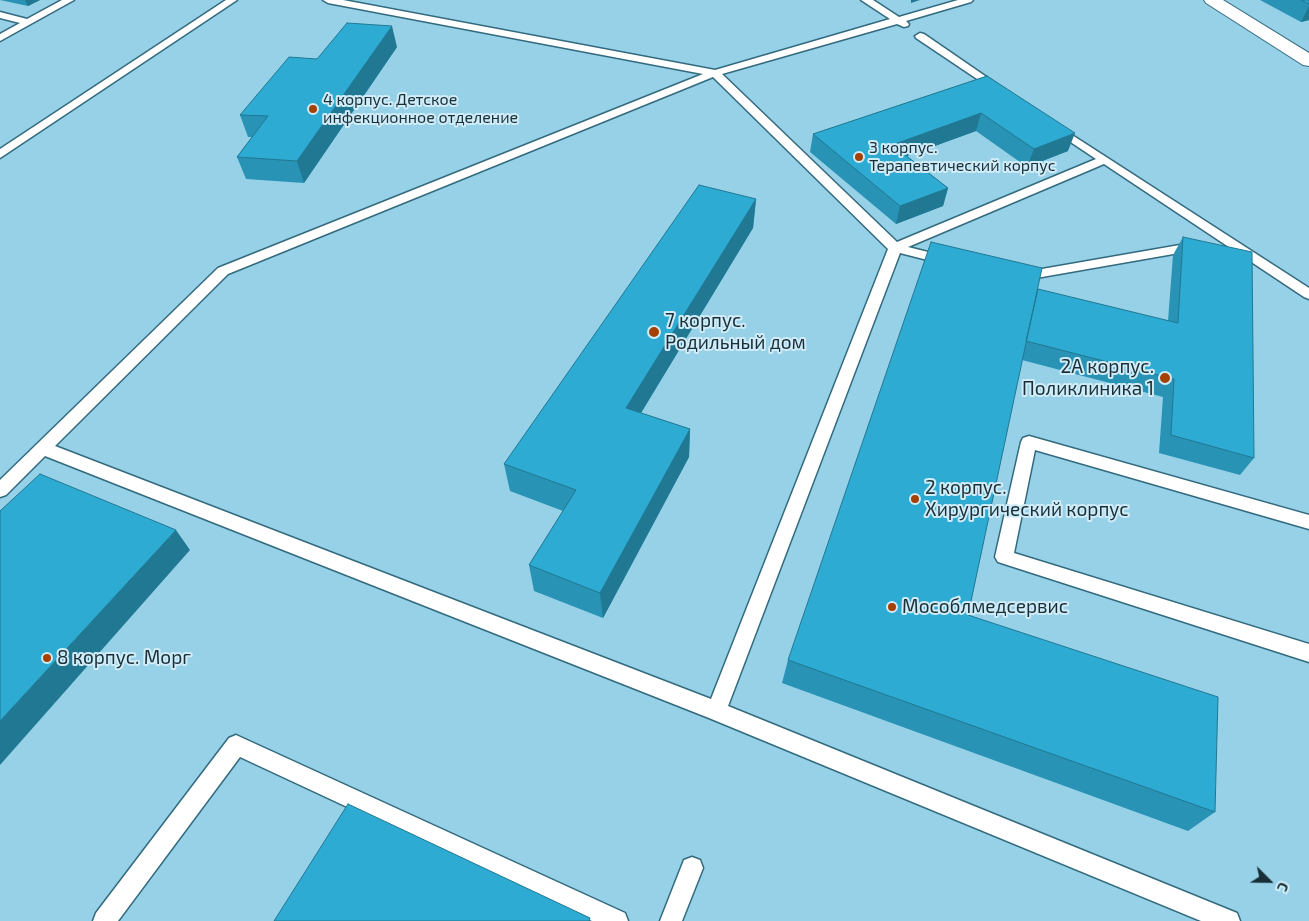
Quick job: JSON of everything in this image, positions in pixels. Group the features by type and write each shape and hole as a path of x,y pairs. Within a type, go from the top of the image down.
{"street":[{"path":"1212,0 1309,61"}],"lane":[{"path":"0,38 69,0"},
{"path":"0,154 232,0"},
{"path":"328,0 714,74 896,248 960,264"},
{"path":"866,0 1008,95"},
{"path":"0,490 223,271 714,74 910,28 968,0"},
{"path":"0,15 28,22"},
{"path":"1048,122 1309,294"},
{"path":"716,711 896,248 1104,160"},
{"path":"1006,276 1015,278 1228,241"},
{"path":"1309,522 1029,442 1004,557 1309,653"},
{"path":"42,448 716,711 1229,921"},
{"path":"104,921 236,745 617,921"},
{"path":"670,921 692,868"}],"building":[{"path":"1301,0 1309,0 1309,4"},
{"path":"347,23 392,26 297,161 237,157 268,116 240,115 289,57 317,59"},
{"path":"987,76 1075,133 1034,149 981,113 892,145 948,188 900,206 813,134"},
{"name":"7 корпус. Родильный дом","path":"699,185 756,199 626,408 690,429 600,593 529,565 576,490 504,464"},
{"name":"2А корпус. Поликлиника 1","path":"1183,237 1252,252 1254,458 1171,435 1174,379 1026,341 1038,289 1178,323"},
{"name":"2 корпус. Хирургический корпус","path":"931,242 1042,268 968,615 1218,697 1215,812 788,660"},
{"name":"8 корпус. Морг","path":"40,474 176,530 0,721 0,511"},
{"path":"348,804 590,918 589,921 274,921"}],"place":[{"name":"4 корпус. Детское инфекционное отделение","path":"313,109"},
{"name":"3 корпус. Терапевтический корпус","path":"859,157"},
{"name":"7 корпус. Родильный дом","path":"654,332"},
{"name":"2А корпус. Поликлиника 1","path":"1165,378"},
{"name":"2 корпус. Хирургический корпус","path":"915,499"},
{"name":"Мособлмедсервис","path":"892,607"},
{"name":"8 корпус. Морг","path":"47,658"}]}
